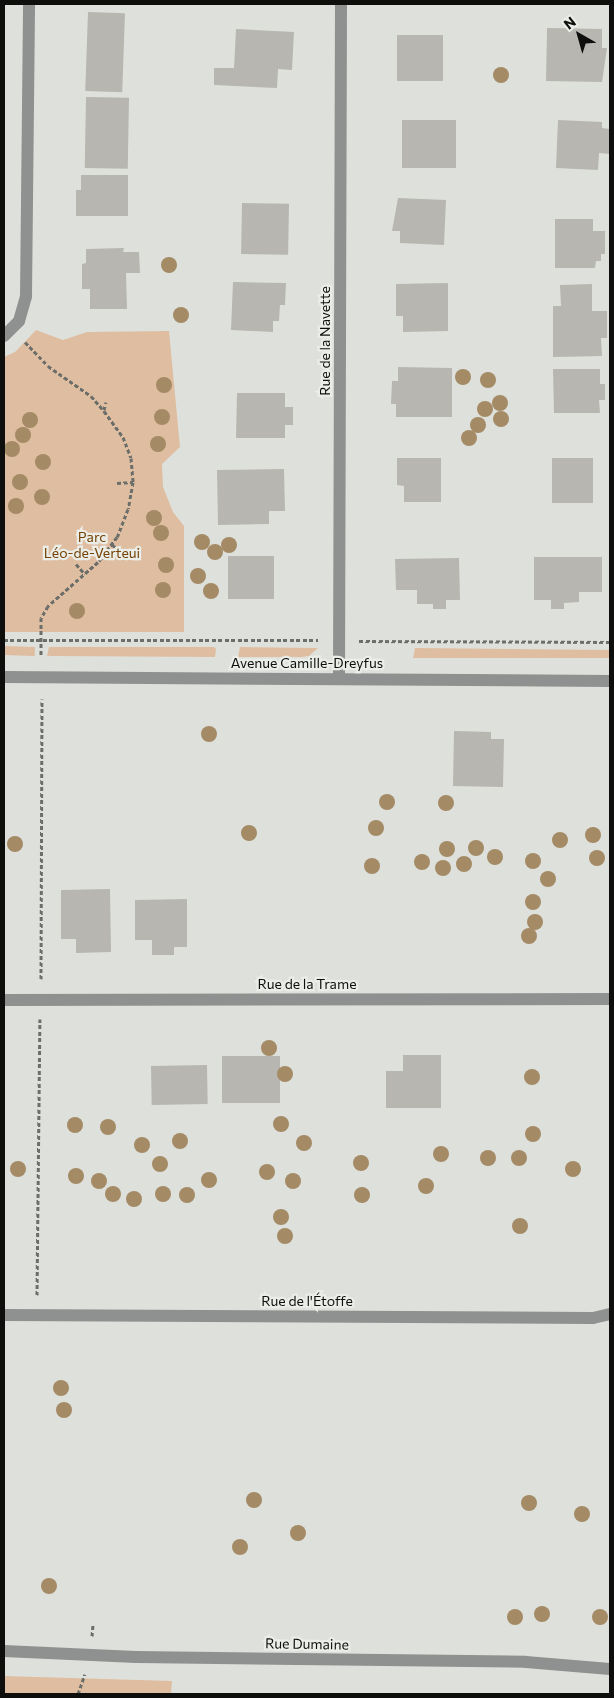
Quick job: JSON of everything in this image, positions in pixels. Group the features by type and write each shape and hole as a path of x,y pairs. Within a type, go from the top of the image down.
{"street":[{"path":"4,336 19,321 26,296 29,4"},
{"name":"Rue de la Navette","path":"339,678 342,4"},
{"name":"Avenue Camille-Dreyfus","path":"4,678 339,678 610,681"},
{"name":"Rue de la Trame","path":"4,1000 610,999"},
{"name":"Rue de l'Étoffe","path":"4,1315 593,1318 610,1314"},
{"name":"Rue Dumaine","path":"4,1652 136,1657 526,1662 610,1669"}],"path":[{"path":"25,342 48,366 91,396 104,411 123,437 131,458 133,482 128,510 112,543 85,574 48,606 41,618 41,656"},
{"path":"104,411 106,402"},
{"path":"117,484 133,482"},
{"path":"112,543 123,556"},
{"path":"76,564 85,574"},
{"name":"Avenue Camille-Dreyfus","path":"4,640 322,640"},
{"name":"Avenue Camille-Dreyfus","path":"357,641 610,642"},
{"path":"41,979 42,699"},
{"path":"37,1296 40,1018"}],"green space":[{"name":"Parc Léo-de-Verteui","path":"36,330 63,340 87,332 169,331 180,447 162,464 163,487 173,512 184,526 184,632 4,632 4,357 15,352"},
{"path":"4,646 35,647 35,656 4,655"},
{"path":"49,647 214,647 216,649 215,657 47,656"},
{"path":"240,647 318,648 309,656 301,657 238,657"},
{"path":"415,648 610,650 610,658 413,658"},
{"path":"4,1676 172,1681 171,1694 4,1694"}],"building":[{"path":"88,12 125,13 122,92 85,91"},
{"path":"547,28 602,29 602,48 607,48 602,82 546,81"},
{"path":"236,29 294,32 292,70 278,69 277,88 214,85 214,68 234,68"},
{"path":"397,35 443,35 443,81 397,81"},
{"path":"86,97 129,98 128,169 85,168"},
{"path":"402,120 456,120 456,168 402,168"},
{"path":"558,120 602,122 602,128 610,129 610,154 599,153 598,170 556,168"},
{"path":"81,175 128,175 128,216 76,216 76,190 81,190"},
{"path":"398,198 446,200 444,245 400,243 400,231 392,231"},
{"path":"242,203 289,204 288,255 241,254"},
{"path":"555,219 593,219 593,231 605,231 605,254 601,254 601,261 596,261 595,268 555,268"},
{"path":"124,248 123,252 139,252 140,273 126,273 127,309 90,309 90,289 82,289 82,264 86,263 86,249"},
{"path":"233,282 286,283 285,305 280,305 279,321 273,321 273,332 231,330"},
{"path":"448,283 448,331 403,332 403,316 396,316 396,284"},
{"path":"592,284 592,311 607,311 607,338 601,338 602,356 553,357 553,306 561,306 560,285"},
{"path":"398,367 452,368 452,417 396,417 396,404 391,404 392,381 398,381"},
{"path":"553,369 600,369 600,384 605,384 605,400 599,400 600,413 554,413"},
{"path":"237,393 285,393 285,407 293,407 293,425 285,425 285,438 236,438"},
{"path":"397,458 441,458 441,502 404,502 404,486 397,485"},
{"path":"552,458 593,458 593,503 552,503"},
{"path":"284,469 285,511 269,511 269,524 218,525 217,470"},
{"path":"228,556 274,556 274,599 228,599"},
{"path":"534,557 602,557 602,592 579,592 579,602 564,603 564,609 551,609 551,600 534,600"},
{"path":"459,558 460,600 446,600 446,609 433,609 433,604 417,604 417,590 396,590 395,559"},
{"path":"454,731 491,732 491,739 504,739 503,787 453,786"},
{"path":"110,889 111,952 76,953 76,939 61,939 61,890"},
{"path":"187,899 187,947 174,947 174,955 152,955 152,940 135,940 135,900"},
{"path":"403,1055 441,1055 441,1108 386,1108 386,1071 403,1071"},
{"path":"222,1056 280,1056 280,1103 222,1103"},
{"path":"207,1065 208,1104 152,1105 151,1066"}]}
